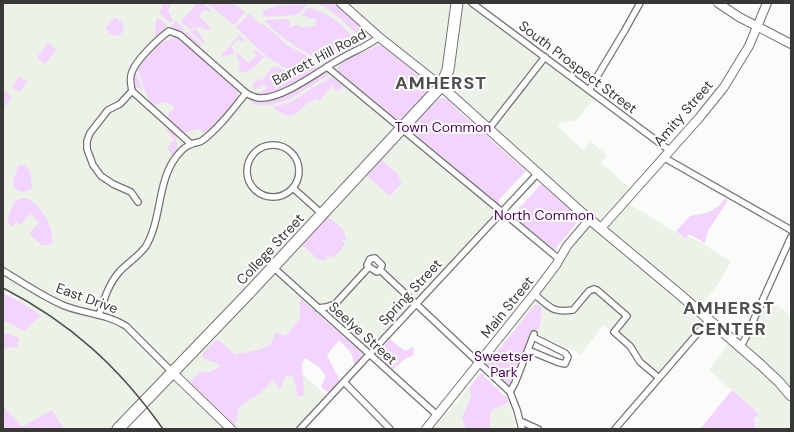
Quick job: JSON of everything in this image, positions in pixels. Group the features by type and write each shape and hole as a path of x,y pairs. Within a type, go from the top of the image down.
{"highway":[{"path":"441,86 448,70 457,3"},
{"name":"College Street","path":"118,429 273,267 441,86"}],"main road":[{"path":"341,3 379,37 441,86 488,130 771,374 791,396"},
{"path":"718,3 757,27 791,44"},
{"name":"Amity Street","path":"601,228 724,87 749,46 767,3"},
{"name":"Main Street","path":"426,429 534,294 556,265 567,246 590,219"},
{"path":"173,373 231,429"}],"street":[{"name":"South Prospect Street","path":"472,3 669,150"},
{"path":"589,90 640,3"},
{"path":"99,314 107,291 112,282 120,271 134,260 146,246 158,209 168,169 183,148 191,144 201,142 211,133 246,93 180,35 169,31 158,38 134,67 131,73 132,91 191,144"},
{"name":"Barrett Hill Road","path":"246,93 253,97 259,98 278,94 304,82 348,54 373,43 379,37"},
{"path":"488,130 545,58"},
{"path":"327,67 559,259"},
{"path":"132,91 120,104 108,110 90,133 87,141 87,149 93,165 101,176 113,184 131,192 138,202"},
{"path":"272,144 280,145 286,148 297,159 299,166 299,174 293,188 288,193 281,196 273,197 259,194 253,189 246,175 248,160 252,154 264,146 272,144"},
{"path":"663,157 791,230"},
{"name":"Spring Street","path":"300,429 538,173"},
{"path":"293,188 322,214"},
{"path":"740,347 791,237"},
{"path":"318,308 335,304 369,267 368,262 370,259 375,258 382,266 380,270"},
{"name":"Seelye Street","path":"273,267 437,416"},
{"path":"369,267 375,271 380,270 510,392 522,429"},
{"name":"East Drive","path":"3,271 65,305 99,314 118,321 126,326 173,373"},
{"path":"534,294 553,310 573,310 589,291 594,289 597,290 627,316 614,332 630,346 640,362 659,378"},
{"path":"615,429 709,320"},
{"path":"510,392 515,383 533,335 565,353 568,356 567,362 566,364 557,362 528,350"},
{"path":"344,382 390,429"},
{"path":"520,421 538,429"}],"shaded area":[{"path":"3,3 472,3 597,96 576,120 557,125 583,150 591,142 607,155 601,163 631,189 625,201 672,230 703,243 731,262 718,284 693,315 701,323 701,326 659,378 629,347 604,325 581,354 511,322 590,219 441,86 402,129 501,212 369,354 328,317 308,320 278,352 329,398 300,429 163,429 148,407 118,429 21,429 3,412 3,324 20,297 3,288"},
{"path":"764,297 783,309 791,317 791,429 757,429 755,420 759,414 709,370 731,340 739,347"},
{"path":"469,388 476,416 509,402 516,429 434,429"}],"green space":[{"path":"164,3 172,3 168,11 173,20 170,23 159,12"},
{"path":"197,3 203,3 211,10 209,12 205,9 198,16 211,27 208,30 199,27 189,29 181,22"},
{"path":"207,3 233,3 245,12 234,25"},
{"path":"317,3 337,3 366,31 360,38 340,18"},
{"path":"307,5 299,13 294,15 267,17 262,13 265,10 276,6"},
{"path":"309,7 323,12 341,24 355,41 320,62 284,38 271,28 265,21 287,19 291,24 289,26 291,28 295,25 302,28 314,26 316,20 313,18 310,19 306,16 301,16"},
{"path":"249,14 260,24 262,23 287,45 309,57 316,63 299,70 290,69 273,61 236,27"},
{"path":"115,17 122,23 124,29 120,35 113,35 105,29"},
{"path":"158,18 167,24 168,31 154,41 156,21"},
{"path":"175,21 185,30 179,31 172,29 172,25"},
{"path":"197,29 205,43 204,44 190,31"},
{"path":"188,32 202,45 197,48 181,34"},
{"path":"239,35 245,40 243,42 238,39 231,47 235,51 233,54 220,57"},
{"path":"178,36 237,88 238,95 237,100 214,124 213,128 203,134 201,129 195,129 188,132 175,134 177,148 175,153 172,155 167,149 174,139 167,131 172,124 167,117 174,109 173,105 165,102 153,105 146,93 137,68 156,47 165,41"},
{"path":"48,43 56,50 45,64 37,57"},
{"path":"358,43 354,48 324,66 322,64"},
{"name":"Town Common","path":"379,45 383,46 429,86 428,94 401,123 338,71 338,66 341,62"},
{"path":"255,49 264,57 256,66 247,72 239,72 240,64 236,54 237,53 249,63 257,55 253,51"},
{"path":"274,66 292,72 305,71 318,66 321,68 298,83 280,92 262,95 254,94 267,88 264,85 255,89 251,86 258,79 261,81"},
{"path":"135,71 143,90 133,86"},
{"path":"326,72 329,74 328,76 284,101 275,104 252,104 253,100 263,101 282,97 301,88"},
{"path":"20,76 27,82 19,92 12,86"},
{"path":"331,77 343,86 342,90 340,88 337,91 332,86 319,101 317,99 311,101 293,115 281,113 273,107 289,103"},
{"path":"5,91 12,97 4,107 3,93"},
{"name":"Town Common","path":"440,98 447,99 526,171 499,200 499,206 410,130 410,127"},
{"path":"381,160 400,176 398,179 402,183 390,196 367,176"},
{"path":"23,164 30,171 32,189 23,192 15,189 13,182 18,166"},
{"name":"North Common","path":"541,184 578,216 575,219 577,222 576,224 554,250 550,249 509,214 514,214"},
{"path":"26,198 41,210 49,223 52,243 49,245 42,245 29,234 39,222 30,214 20,225 16,222 12,227 7,221 12,205 21,199"},
{"path":"725,198 728,200 708,231 705,243 689,234 686,239 676,231 690,216 707,213 719,206"},
{"path":"328,217 343,229 346,239 345,241 342,239 342,242 345,242 337,254 330,258 328,255 326,258 328,259 319,260 302,245"},
{"path":"3,293 16,299 41,315 24,331 3,320"},
{"path":"300,298 364,355 354,366 352,354 339,340 327,355 340,381 329,393 321,387 326,376 319,367 305,358 302,364 304,395 298,397 293,376 286,375 280,389 273,380 259,394 239,407 235,427 189,383 200,372 211,372 221,366 217,363 204,359 202,354 217,339 235,354 259,350 267,346 272,342 276,332 286,336 300,318"},
{"name":"Sweetser Park","path":"535,305 542,308 540,324 537,333 532,331 512,384 508,387 485,366"},
{"path":"3,332 19,338 17,347 3,348"},
{"path":"390,339 405,351 413,347 414,355 405,359 392,370 376,356"},
{"name":"Sweetser Park","path":"480,374 484,374 485,377 508,399 509,402 491,410 489,429 466,429 462,418 471,397 469,388"},
{"path":"732,390 759,414 754,419 756,429 700,429"},
{"path":"3,406 22,427 52,410 64,429 3,429"}],"railway":[{"path":"3,288 50,316 92,348 129,386 163,429"}],"district":[{"name":"AMHERST","path":"441,83"},
{"name":"AMHERST CENTER","path":"729,318"}]}
